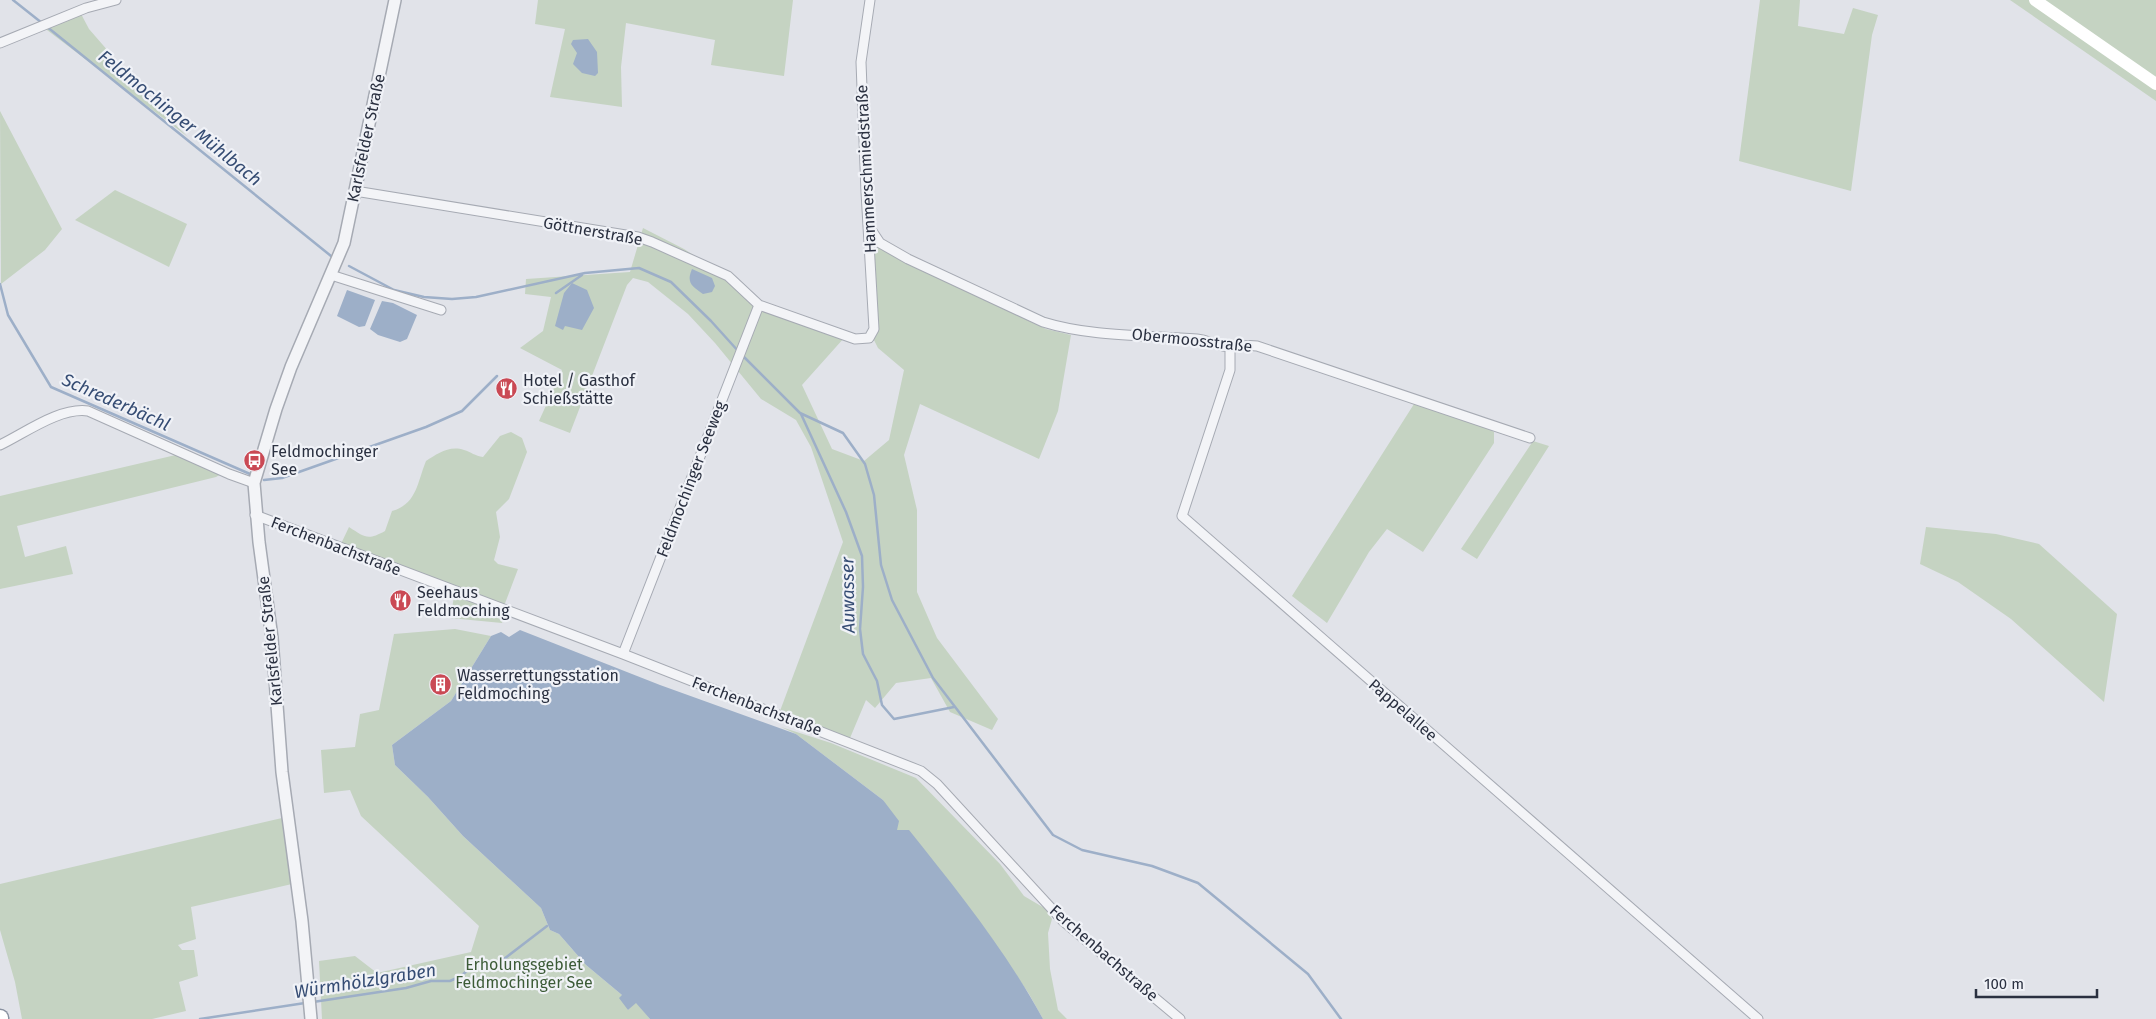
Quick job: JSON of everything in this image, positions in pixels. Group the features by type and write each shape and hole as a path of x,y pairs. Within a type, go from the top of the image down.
{"main road":[{"path":"2035,0 2156,84"}],"street":[{"path":"0,42 86,8 116,0"},
{"name":"Karlsfelder Straße","path":"310,1015 302,921 282,772 272,638 256,515 254,483 276,408 291,367 344,243 395,0"},
{"name":"Hammerschmiedstraße","path":"869,338 874,329 861,62 870,0"},
{"name":"Göttnerstraße","path":"355,191 638,237 728,276 759,305 855,339 869,338"},
{"name":"Obermoosstraße","path":"869,226 880,243 908,259 1043,322 1059,327 1208,340 1230,347 1244,344 1257,346 1530,438"},
{"path":"331,275 441,310"},
{"name":"Feldmochinger Seeweg","path":"623,654 759,305"},
{"name":"Pappelallee","path":"1230,347 1230,370 1182,516 1758,1019"},
{"path":"0,445 59,415 77,409 88,410 229,474 254,483"},
{"name":"Ferchenbachstraße","path":"256,515 623,654 921,771 937,784 1063,921 1180,1019"}],"green space":[{"path":"538,0 793,0 784,76 711,65 715,40 626,23 621,67 622,107 550,97 565,29 535,24"},
{"path":"1760,0 1800,0 1798,26 1844,34 1853,8 1878,15 1872,35 1851,191 1739,161"},
{"path":"2010,0 2156,0 2156,101"},
{"path":"80,12 89,29 109,52 117,68 188,137 43,27"},
{"path":"0,111 62,229 45,250 1,284"},
{"path":"115,190 187,224 169,267 75,220"},
{"path":"643,228 684,249 726,276 758,305 844,338 802,385 832,449 864,461 889,440 904,370 878,348 872,336 873,249 879,247 909,264 1046,329 1071,335 1058,411 1039,459 920,404 904,455 917,510 917,592 937,638 998,719 992,730 950,712 931,678 896,683 875,708 866,700 850,738 780,711 843,542 811,447 796,420 761,399 715,343 688,314 648,282 633,278 627,285 570,433 539,421 562,370 520,348 543,331 551,297 525,294 526,279 630,272"},
{"path":"1414,404 1487,428 1494,432 1494,443 1423,552 1387,529 1369,552 1327,623 1292,596"},
{"path":"511,432 522,438 527,452 509,499 496,512 500,537 494,560 498,564 518,569 504,606 502,623 450,618 455,592 339,548 349,527 370,537 385,531 392,511 407,503 415,492 426,461 448,449 464,450 483,457 500,436"},
{"path":"1533,441 1549,446 1477,559 1461,549"},
{"path":"180,454 223,473 216,477 17,526 25,557 66,546 73,574 0,589 0,496"},
{"path":"1926,527 1996,534 2039,544 2117,614 2104,702 2011,619 1958,582 1920,564"},
{"name":"Erholungsgebiet Feldmochinger See","path":"455,629 491,636 451,701 392,745 395,765 428,797 463,836 541,908 550,930 559,934 586,965 622,995 628,1010 636,1002 650,1019 322,1019 319,961 355,956 377,973 471,952 479,926 361,816 350,790 324,793 321,750 355,747 360,714 379,710 394,634"},
{"path":"781,727 831,743 916,778 1000,864 1024,896 1046,909 1052,919 1048,933 1050,969 1058,1010 1067,1019 1043,1019 1029,994 989,935 897,831 883,800 796,734"},
{"path":"282,818 292,884 191,907 196,939 178,945 182,950 194,950 198,976 179,982 186,1011 152,1019 22,1019 15,982 0,930 0,884"}],"water":[{"path":"588,39 597,52 598,73 595,76 582,73 573,64 577,53 571,44 573,40"},
{"path":"692,269 712,278 715,286 712,292 703,294 691,284 690,274"},
{"path":"572,283 587,290 594,308 582,330 565,326 563,330 555,326 564,293"},
{"path":"347,290 375,300 365,326 359,327 337,316"},
{"path":"382,301 393,303 417,315 407,339 400,342 378,335 370,329"},
{"path":"520,630 660,685 796,734 883,800 899,821 897,830 909,830 963,898 997,945 1043,1019 650,1019 636,1003 628,1010 619,998 622,995 586,965 559,934 550,930 541,908 463,836 428,797 395,765 392,745 451,701 491,636 501,632 509,637"}],"waterway":[{"name":"Feldmochinger Mühlbach","path":"13,0 42,23"},
{"name":"Feldmochinger Mühlbach","path":"46,26 331,256"},
{"name":"Feldmochinger Mühlbach","path":"349,266 394,290 424,297 452,299 476,297 585,273 639,268 671,282 711,321 739,352"},
{"name":"Schrederbächl","path":"556,293 582,275"},
{"name":"Schrederbächl","path":"0,284 8,315 51,387 250,474"},
{"name":"Feldmochinger Mühlbach","path":"743,356 800,413 843,433 865,464 874,495 881,565 892,600 933,678 1053,835 1082,850 1152,866 1198,883 1308,974 1341,1019"},
{"name":"Schrederbächl","path":"264,480 282,478 426,427 462,411 497,376"},
{"name":"Auwasser","path":"801,414 846,512 862,556 863,587 860,629 863,654 877,681 882,705 894,719 954,707"},
{"name":"Würmhölzlgraben","path":"313,1002 406,988 431,981 450,981 461,976 475,964 500,962 547,926"},
{"name":"Würmhölzlgraben","path":"200,1019 305,1003"}],"place":[{"name":"Hotel / Gasthof Schießstätte","path":"507,389"},
{"name":"Feldmochinger See","path":"255,460"},
{"name":"Seehaus Feldmoching","path":"401,601"},
{"name":"Wasserrettungsstation Feldmoching","path":"441,684"}]}
